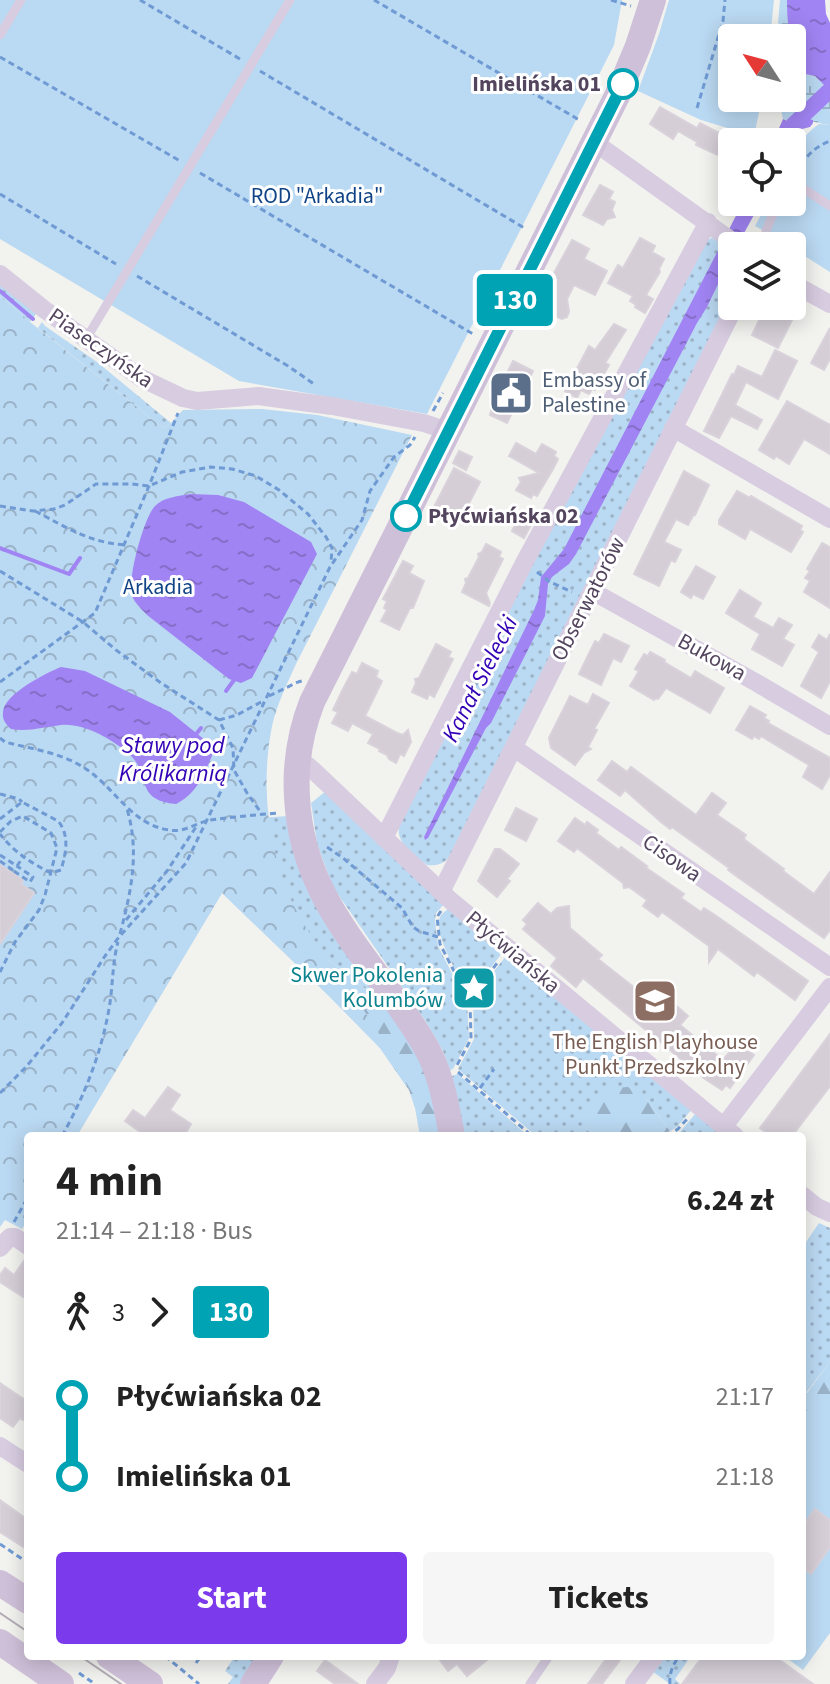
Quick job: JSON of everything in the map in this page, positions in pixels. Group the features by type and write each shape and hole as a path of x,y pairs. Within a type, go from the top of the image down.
{"street":[{"path":"451,1132 443,1090 432,1059 416,1029 329,907 309,865 297,811 300,739 312,702 436,427 588,132 632,63 642,3"},
{"path":"588,132 721,232"},
{"path":"384,838 524,563 716,228"},
{"name":"Piaseczyńska","path":"0,274 141,378 183,398 197,401 258,396 332,406 436,427"},
{"path":"806,291 830,304"},
{"name":"Obserwatorów","path":"442,901 514,748 728,320"},
{"path":"673,428 830,519"},
{"name":"Bukowa","path":"592,591 830,726"},
{"name":"Cisowa","path":"514,748 830,967"},
{"name":"Płyćwiańska","path":"297,763 307,765 314,771 384,838 442,901 508,949 730,1131"},
{"path":"730,1131 830,987"},
{"path":"806,1198 830,1213"},
{"path":"0,1248 10,1237 24,1243"},
{"path":"0,1446 24,1461"},
{"path":"0,1583 24,1598"},
{"path":"0,1642 24,1659"},
{"path":"26,1660 61,1684"},
{"path":"115,1660 150,1684"},
{"path":"253,1684 268,1660"},
{"path":"375,1684 390,1660"},
{"path":"634,1684 652,1660"}],"lane":[{"path":"0,35 21,0"},
{"path":"86,339 290,0"},
{"path":"806,191 830,206"},
{"path":"766,231 772,216"},
{"path":"530,1684 546,1660"}],"path":[{"path":"140,0 526,229"},
{"path":"374,0 588,132"},
{"path":"611,0 642,3"},
{"path":"697,108 723,21 725,0"},
{"path":"0,57 473,334"},
{"path":"806,156 830,141"},
{"path":"0,194 314,384"},
{"path":"0,682 95,613 183,398"},
{"path":"0,1093 62,1023 119,937 186,863 330,567 362,520 370,491 394,457 410,445 418,430 436,427"},
{"path":"0,506 33,511 54,509 96,484 149,486 182,472 211,467 232,469 256,476 308,514 332,548 330,567"},
{"path":"33,511 81,536 124,545"},
{"path":"0,571 83,622 161,683 219,720 233,748 234,770 262,814"},
{"path":"542,575 550,582"},
{"path":"219,720 237,715 298,682 311,681"},
{"path":"0,738 69,759 87,769 127,809 158,828 172,831 206,821 289,812"},
{"path":"0,794 19,799 58,821 65,831 65,856 61,870 51,873 23,857 0,833 11,821 23,816 51,833 57,848 51,873 45,895 39,910 15,942 0,972"},
{"path":"0,819 22,802"},
{"path":"64,1132 99,1055 110,1007 114,958 134,865 132,826 127,809"},
{"path":"123,923 167,871 198,824"},
{"path":"316,840 343,858 402,908 413,927 438,937"},
{"path":"0,855 33,877 30,882 0,861"},
{"path":"17,866 23,857"},
{"path":"442,901 437,917 438,937 469,1000 471,1039 455,1069 527,1132"},
{"path":"469,1000 491,971"},
{"path":"479,1090 494,1069"},
{"path":"673,1132 699,1104"},
{"path":"12,1226 24,1204"},
{"path":"0,1544 24,1560"},
{"path":"170,1660 199,1684"},
{"path":"670,1684 669,1677 677,1660"}],"green space":[{"name":"ROD \"Arkadia\"","path":"0,0 622,0 614,45 427,414 239,381 0,239"},
{"path":"669,0 774,0 771,24 718,24 718,112 759,112 756,128 728,128 701,120 638,91"},
{"path":"780,0 787,0 790,24 778,23"},
{"path":"806,74 815,76 826,87 823,100 830,96 830,125 807,121 794,125 783,119 781,112 806,112"},
{"path":"819,124 830,125 830,272 806,257 806,232 766,232 755,226 760,216 806,216 806,136"},
{"path":"718,239 719,320 455,848 444,862 427,865 403,844 399,827 531,567 707,241"},
{"path":"0,282 36,314 30,322 0,296"},
{"name":"Arkadia","path":"0,296 163,428 183,410 262,409 317,415 412,435 286,687 272,726 267,773 269,820 286,889 307,930 382,1039 409,1090 380,1048 222,893 79,1132 24,1132 24,1226 22,1229 5,1220 0,1227"},
{"path":"42,322 97,362 171,423 163,428 38,328"},
{"path":"326,791 445,903 436,913 438,946 467,1003 469,1038 453,1069 450,1070 425,1020 333,887 317,844 311,803"},
{"path":"289,816 378,995 359,985 244,890 215,821"},
{"path":"215,821 196,867 190,864 206,825"},
{"path":"190,864 244,890 359,985 378,995 413,1044 429,1079 441,1132 419,1132 409,1090 380,1048 222,893 78,1132"},
{"path":"449,908 502,953 469,996 440,935 440,917"},
{"path":"506,956 692,1109 670,1131 645,1097 584,1126 589,1132 531,1132 458,1069 474,1039 473,998"},
{"path":"458,1074 523,1132 464,1132 452,1076"},
{"path":"628,1087 645,1097 670,1131 589,1132 584,1126 582,1115 601,1094"},
{"path":"696,1113 720,1132 680,1132"},
{"path":"819,1223 830,1228 830,1362 806,1393 806,1242"},
{"path":"830,1362 830,1456 806,1500 806,1393"},
{"path":"815,1399 825,1406 830,1399 830,1633 803,1670 789,1660 806,1660 806,1411"},
{"path":"232,1660 256,1660 241,1684 228,1684 233,1677 225,1671"},
{"path":"660,1660 688,1660 675,1679 680,1684 670,1684 652,1671"}],"water":[{"path":"787,0 825,0 830,23 830,96 821,101 826,87 815,76 806,74 806,24 789,24"},
{"path":"783,119 794,125 813,120 806,128 779,128"},
{"path":"736,216 753,216 745,232 728,232"},
{"path":"718,251 718,284 707,307 576,554 548,584 545,616 491,723 425,840 534,610 541,577 564,549"},
{"name":"Stawy pod Królikarnią","path":"190,494 218,495 244,502 311,542 317,554 252,678 241,683 229,679 147,615 132,595 134,563 151,512 163,501"},
{"name":"Stawy pod Królikarnią","path":"61,667 85,671 170,712 210,744 214,751 190,794 176,804 154,797 148,792 136,762 129,754 88,729 61,725 30,730 11,729 3,715 10,698"}],"building":[{"path":"660,107 697,128 700,123 718,132 718,155 696,145 697,142 678,131 673,139 650,124"},
{"path":"600,185 613,192 609,199 615,202 612,210 615,217 607,219 603,225 583,215"},
{"path":"640,238 655,246 652,252 664,259 646,295 653,299 645,313 630,301 633,296 608,283 618,265 623,268"},
{"path":"572,240 589,249 584,259 607,271 595,295 574,285 567,299 567,317 562,319 552,315 548,322 536,316 540,308 536,306"},
{"path":"759,320 792,320 778,348 752,335"},
{"path":"614,324 626,330 605,363 609,365 595,390 592,389 589,394 581,390 577,398 565,391 589,346 595,350"},
{"path":"830,328 830,359 824,370 811,363"},
{"path":"775,350 797,361 778,399 746,382 735,405 762,420 757,429 731,416 719,438 704,431 738,366 762,377"},
{"path":"513,361 533,371 507,423 490,415 494,401 490,399"},
{"path":"787,401 830,425 830,454 804,439 789,464 759,450"},
{"path":"516,443 536,454 542,444 556,452 554,456 558,459 537,496 533,494 531,498 516,490 521,482 519,478 539,473 509,456"},
{"path":"459,451 472,457 466,470 453,463"},
{"path":"454,468 480,482 460,521 449,515 447,519 432,511"},
{"path":"684,471 709,485 688,525 676,519 664,542 681,550 675,562 671,560 659,586 634,574"},
{"path":"737,491 802,526 800,530 803,532 791,552 750,529 745,539 719,524"},
{"path":"518,519 531,525 524,538 512,531"},
{"path":"822,543 830,547 830,608 804,592 810,581 805,578 810,571 807,569"},
{"path":"486,544 501,552 499,557 503,559 486,593 489,606 462,592 465,579"},
{"path":"403,561 413,566 409,573 424,581 413,608 410,608 399,630 381,621 387,610 384,608 387,601 383,599"},
{"path":"696,566 715,577 703,599 693,594 691,598 681,592"},
{"path":"740,590 761,603 753,617 773,628 779,618 792,625 783,639 794,645 782,666 752,649 760,634 726,613"},
{"path":"604,634 629,646 621,662 613,658 601,685 579,674 595,641 599,643"},
{"path":"830,634 830,681 821,698 801,686 819,652 812,647 819,635 827,640"},
{"path":"436,644 451,652 448,657 453,659 434,697 429,694 427,699 412,692 415,679 419,678"},
{"path":"650,652 691,678 695,671 724,688 710,713 666,688 654,700 630,686 639,671 635,669 644,654 648,656"},
{"path":"362,663 378,671 376,677 382,681 365,716 403,735 408,730 411,742 404,756 400,754 396,763 368,743 373,734 352,723 348,731 332,723 338,712 333,710 342,691 352,672 357,674"},
{"path":"593,694 609,703 594,729 597,730 588,747 591,749 575,765 551,748 549,738 570,696 588,705"},
{"path":"750,706 766,715 764,718 768,723 830,758 830,775 822,789 803,777 809,765 761,736 752,739 736,730"},
{"path":"612,761 627,772 631,767 696,815 712,793 726,803 717,815 746,835 745,840 814,894 830,872 830,930 824,938 672,827 670,829 625,790 620,796 598,780"},
{"path":"516,808 537,819 526,841 505,830"},
{"path":"575,818 585,825 587,822 619,850 621,847 647,866 684,894 681,898 701,912 704,908 715,915 808,981 795,1000 757,972 754,976 718,949 709,962 709,946 662,912 658,917 643,906 647,900 629,887 624,888 623,883 577,848 574,852 558,841"},
{"path":"495,849 500,849 519,864 497,897 478,881"},
{"path":"0,865 23,880 21,884 34,893 0,944"},
{"path":"538,903 551,914 557,908 569,906 570,928 602,955 598,959 645,996 653,987 671,1001 688,1016 680,1025 723,1060 737,1043 754,1055 730,1088 726,1085 722,1090 705,1079 583,978 576,987 551,966 557,958 523,929 527,924 523,920"},
{"path":"830,1034 830,1086 795,1132 766,1132 760,1128"},
{"path":"168,1087 180,1095 170,1110 191,1124 186,1132 140,1132 125,1121 133,1110 145,1118"},
{"path":"24,1261 24,1297 0,1282 5,1268 14,1275"},
{"path":"0,1383 24,1399 24,1419 20,1418 13,1427 0,1418"},
{"path":"0,1500 24,1517 24,1547 0,1532"},
{"path":"815,1509 830,1520 830,1547 811,1574 806,1570 806,1521"},
{"path":"325,1660 358,1684 335,1684 317,1671"},
{"path":"440,1660 487,1660 467,1676 457,1664 448,1671"},
{"path":"605,1660 620,1660 602,1684 588,1684"},
{"path":"700,1660 780,1660 813,1684 682,1684"}],"waterway":[{"name":"Kanał Sielecki","path":"792,128 830,90"},
{"path":"0,291 33,319"},
{"path":"0,548 69,574 80,558"},
{"path":"226,691 234,680"},
{"path":"197,733 201,728"}],"tram line":[{"path":"0,1613 24,1629"},
{"path":"86,1660 121,1684"}],"bus line":[{"name":"130","path":"406,516 623,84"}],"place":[{"name":"Imielińska 01","path":"623,84"},
{"name":"Embassy of Palestine","path":"511,393"},
{"name":"Płyćwiańska 02","path":"406,516"},
{"name":"Skwer Pokolenia Kolumbów","path":"474,988"},
{"name":"The English Playhouse Punkt Przedszkolny","path":"655,1001"}]}
